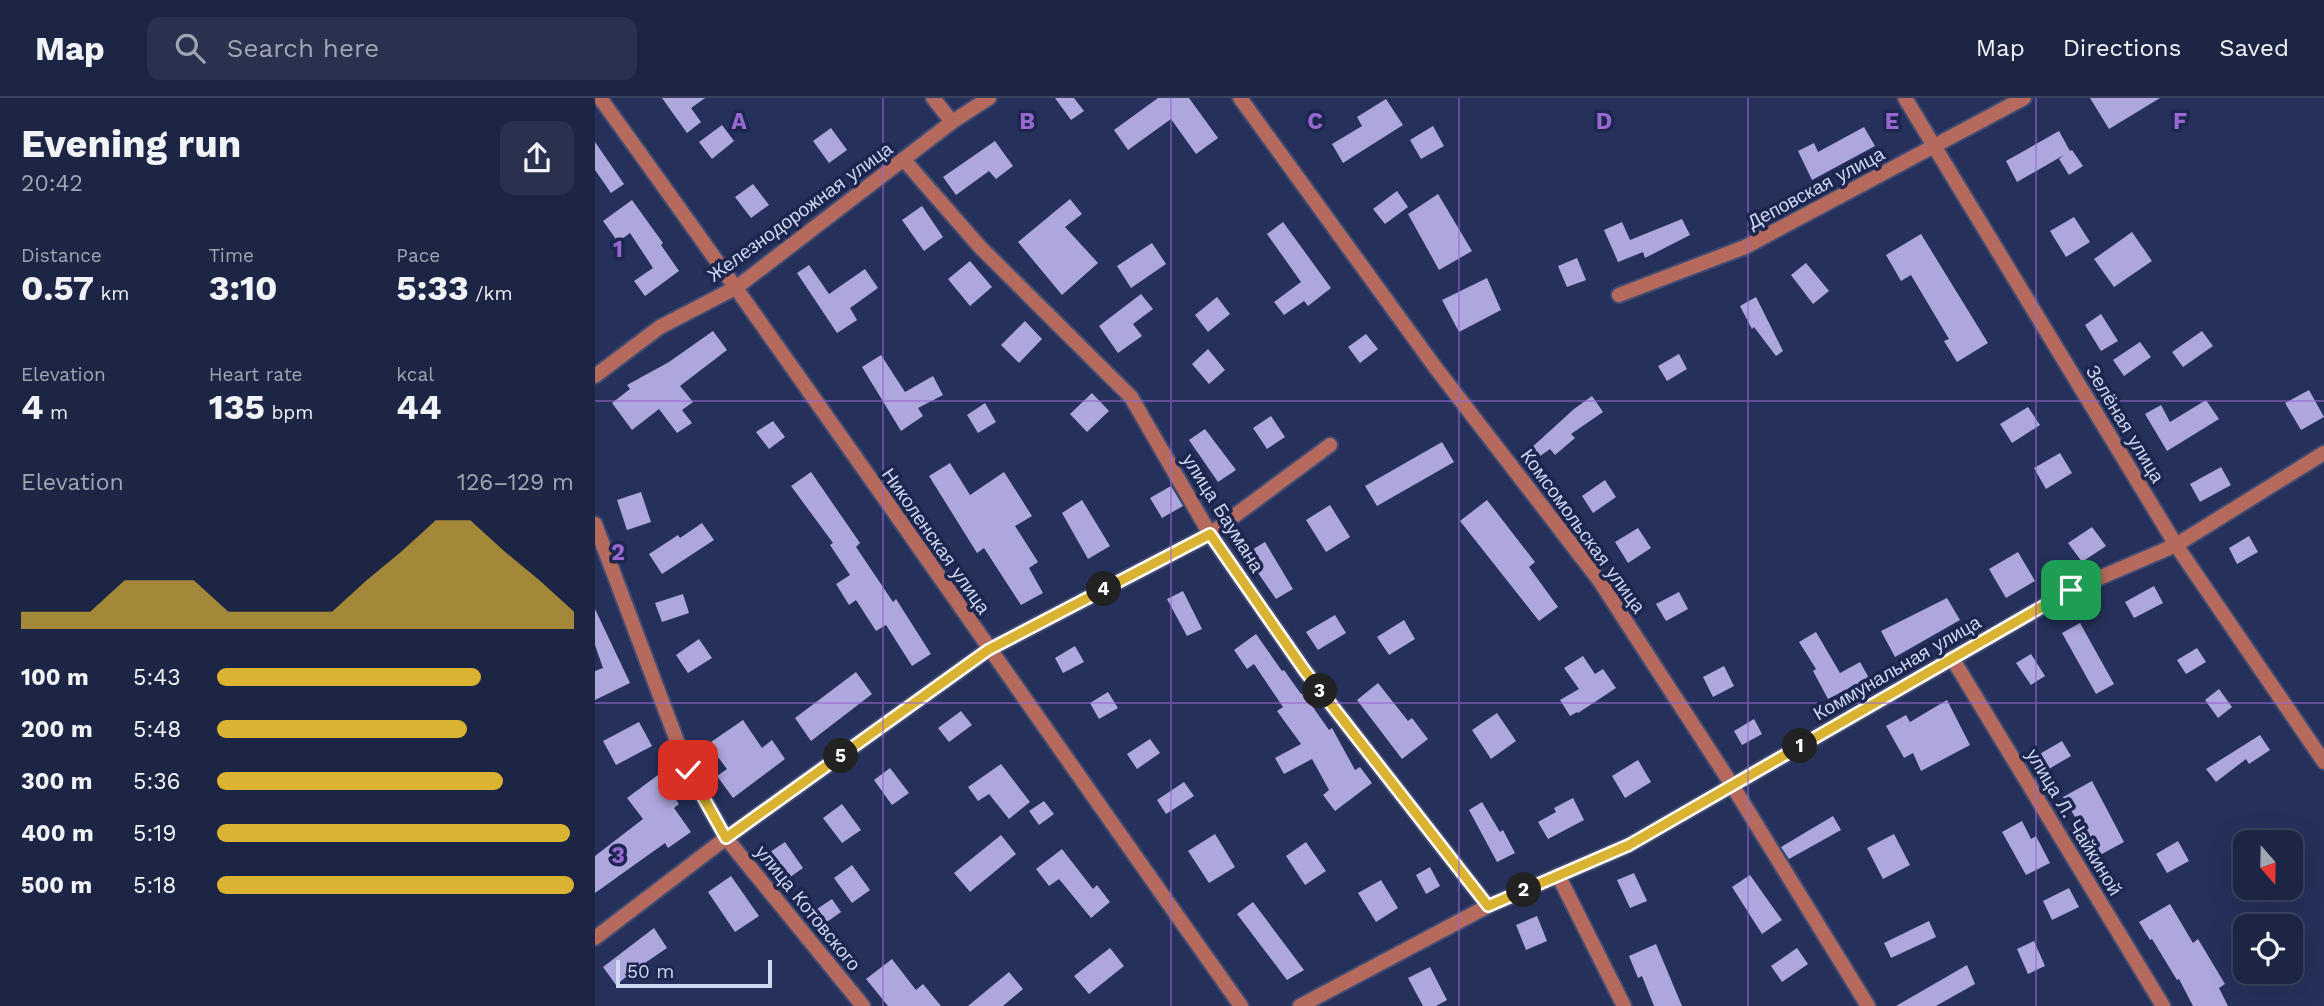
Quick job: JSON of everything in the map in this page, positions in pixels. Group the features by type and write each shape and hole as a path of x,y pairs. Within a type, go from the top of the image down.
{"street":[{"name":"Николенская улица","path":"600,98 737,287 988,650 1241,1006"},
{"path":"933,98 952,122"},
{"name":"Железнодорожная улица","path":"595,376 660,327 737,287 952,122 989,98"},
{"name":"Комсомольская улица","path":"1240,98 1435,367 1599,580 1732,785 1868,1006"},
{"name":"Зелёная улица","path":"1905,98 2176,545 2324,762"},
{"name":"Деповская улица","path":"1619,295 1745,247 2024,98"},
{"name":"улица Баумана","path":"904,160 980,247 1131,397 1210,534 1305,671 1488,906"},
{"path":"595,938 726,838 988,650 1210,534 1330,445"},
{"name":"Коммунальная улица","path":"1300,1006 1488,906 1629,845 2071,590 2176,545 2324,453"},
{"name":"улица Котовского","path":"595,524 688,770 726,838 863,1006"},
{"name":"улица Л. Чайкиной","path":"1952,659 2163,1006"},
{"path":"1557,876 1624,1006"}],"building":[{"path":"662,98 705,98 691,108 701,122 687,133"},
{"path":"1055,98 1074,98 1084,111 1071,120"},
{"path":"1158,98 1189,98 1218,138 1196,154 1171,119 1128,150 1114,130"},
{"path":"2090,98 2160,98 2109,129"},
{"path":"1386,99 1403,125 1343,163 1332,144 1362,126 1357,117"},
{"path":"722,125 734,141 712,159 699,142"},
{"path":"1433,126 1444,146 1421,159 1410,140"},
{"path":"1864,127 1875,146 1812,180 1798,151 1814,143 1818,152"},
{"path":"831,128 847,150 829,163 813,141"},
{"path":"2059,131 2070,151 2072,150 2083,166 2069,175 2059,159 2064,155 2017,182 2006,161"},
{"path":"995,141 1013,166 996,179 989,171 956,195 943,177"},
{"path":"595,142 624,184 611,193 595,170"},
{"path":"753,184 769,205 751,218 735,197"},
{"path":"1397,191 1408,207 1385,224 1373,209"},
{"path":"1438,194 1472,251 1439,270 1408,214"},
{"path":"1070,199 1082,214 1065,227 1098,263 1062,295 1018,242"},
{"path":"632,200 663,243 661,245 679,271 645,296 634,281 653,268 630,233 618,242 603,221"},
{"path":"922,206 943,237 924,251 902,220"},
{"path":"2074,217 2090,242 2066,257 2050,231"},
{"path":"1682,219 1690,235 1645,258 1643,252 1618,262 1604,230 1622,222 1630,240"},
{"path":"1283,222 1331,288 1308,306 1304,301 1284,315 1274,302 1301,282 1267,234"},
{"path":"2132,232 2152,261 2114,287 2094,259"},
{"path":"1921,234 1988,343 1957,362 1944,341 1949,339 1911,275 1901,281 1886,255"},
{"path":"1152,243 1166,264 1131,288 1117,266"},
{"path":"1577,258 1586,280 1567,287 1558,266"},
{"path":"970,261 992,287 970,306 948,279"},
{"path":"1806,263 1829,291 1813,304 1791,275"},
{"path":"809,265 829,294 865,269 878,288 850,308 857,320 837,333 797,273"},
{"path":"1487,278 1501,310 1459,332 1442,300"},
{"path":"1141,294 1153,309 1133,324 1142,336 1118,353 1099,326"},
{"path":"1217,297 1230,314 1208,332 1195,315"},
{"path":"1756,297 1783,351 1776,356 1754,327 1752,329 1740,306"},
{"path":"2101,314 2118,341 2101,351 2085,325"},
{"path":"1025,321 1042,339 1019,363 1001,345"},
{"path":"713,331 727,350 680,386 693,402 682,410 692,423 677,433 659,409 632,430 612,403 630,389 627,385 669,362"},
{"path":"2202,331 2213,346 2183,367 2172,352"},
{"path":"1366,334 1378,349 1360,363 1348,347"},
{"path":"2140,342 2151,357 2124,376 2113,360"},
{"path":"1208,349 1225,370 1209,384 1192,364"},
{"path":"1679,354 1687,369 1667,381 1658,366"},
{"path":"881,355 905,392 933,376 943,395 918,408 923,416 901,431 862,367"},
{"path":"2309,390 2324,417 2301,430 2285,403"},
{"path":"1092,393 1109,411 1087,432 1070,414"},
{"path":"1592,396 1603,412 1571,434 1575,438 1555,455 1550,449 1536,459 1529,450"},
{"path":"2206,400 2219,419 2167,451 2145,414 2161,405 2170,422"},
{"path":"985,403 996,422 978,433 967,415"},
{"path":"2028,407 2040,425 2012,443 2000,424"},
{"path":"1271,416 1285,437 1267,449 1253,428"},
{"path":"773,421 785,437 769,449 756,432"},
{"path":"1205,429 1236,470 1218,482 1189,440"},
{"path":"1442,442 1454,462 1377,506 1365,486"},
{"path":"2060,453 2072,473 2046,489 2034,468"},
{"path":"950,463 970,495 1004,472 1032,516 1015,526 1038,562 1029,568 1043,593 1021,605 984,548 977,553 929,476"},
{"path":"2221,467 2231,485 2200,502 2190,484"},
{"path":"811,472 860,543 856,547 893,602 896,599 931,654 912,666 886,625 876,631 856,600 849,605 836,584 850,575 830,545 833,543 791,486"},
{"path":"1605,480 1616,497 1593,513 1582,496"},
{"path":"1171,486 1183,506 1162,518 1150,498"},
{"path":"641,492 651,522 627,530 617,500"},
{"path":"1082,500 1110,546 1088,559 1062,513"},
{"path":"1487,500 1535,562 1529,567 1558,607 1539,621 1460,521"},
{"path":"1330,505 1350,537 1326,552 1306,520"},
{"path":"702,523 714,540 662,574 649,554"},
{"path":"2092,527 2106,546 2082,562 2068,543"},
{"path":"1638,528 1651,548 1628,563 1615,542"},
{"path":"2249,536 2258,552 2237,564 2229,548"},
{"path":"1265,542 1293,589 1276,599 1245,554"},
{"path":"2018,552 2035,581 2006,598 1989,569"},
{"path":"2154,586 2163,603 2134,618 2125,602"},
{"path":"1183,591 1202,629 1187,636 1167,599"},
{"path":"1679,592 1688,609 1666,621 1656,604"},
{"path":"683,594 689,613 662,622 655,603"},
{"path":"1947,598 1960,620 1895,657 1881,631"},
{"path":"595,609 630,683 595,700 595,671 603,668 595,645"},
{"path":"1335,615 1346,633 1318,650 1306,632"},
{"path":"1404,620 1415,639 1389,655 1377,637"},
{"path":"2080,623 2114,684 2096,694 2062,633"},
{"path":"1816,632 1840,673 1860,662 1869,678 1828,699 1813,671 1816,669 1799,642"},
{"path":"1256,634 1329,730 1332,728 1355,770 1360,767 1372,783 1335,811 1323,795 1329,790 1312,759 1284,774 1275,758 1301,744 1277,711 1283,707 1254,664 1247,669 1234,650"},
{"path":"699,639 712,658 688,673 676,655"},
{"path":"1075,646 1084,662 1063,673 1055,658"},
{"path":"2197,648 2206,662 2186,674 2177,660"},
{"path":"2031,654 2045,676 2031,685 2016,663"},
{"path":"1583,656 1595,674 1603,669 1616,688 1570,716 1560,700 1579,689 1564,668"},
{"path":"1724,666 1734,686 1713,697 1703,677"},
{"path":"856,672 872,694 811,741 795,718"},
{"path":"1378,683 1408,721 1412,718 1428,739 1402,759 1357,700"},
{"path":"2219,689 2232,707 2218,718 2205,700"},
{"path":"1108,692 1118,708 1099,719 1090,703"},
{"path":"1947,700 1970,745 1921,771 1913,753 1904,758 1886,726 1906,715 1910,722"},
{"path":"961,711 972,725 949,742 938,728"},
{"path":"1497,713 1516,741 1491,759 1472,730"},
{"path":"1754,719 1762,734 1742,745 1734,731"},
{"path":"743,720 762,748 772,740 785,759 733,798 717,776 727,769 708,744"},
{"path":"639,722 652,746 616,765 603,741"},
{"path":"2260,735 2270,750 2249,764 2246,759 2216,782 2206,769"},
{"path":"1150,739 1160,753 1137,769 1127,754"},
{"path":"2062,741 2071,756 2047,770 2038,755"},
{"path":"1638,760 1651,782 1625,798 1612,776"},
{"path":"1001,764 1030,802 1009,819 989,794 978,801 968,787"},
{"path":"890,768 909,793 892,805 874,780"},
{"path":"658,775 679,804 674,808 691,832 668,848 665,843 595,893 595,856 643,819 627,798"},
{"path":"2092,781 2124,842 2098,856 2077,816 2075,817 2063,797"},
{"path":"1184,782 1194,796 1166,814 1157,800"},
{"path":"1573,798 1584,820 1548,839 1538,822 1556,812 1554,808"},
{"path":"1044,801 1054,814 1039,825 1029,811"},
{"path":"1482,802 1500,832 1503,830 1515,853 1497,862 1469,810"},
{"path":"842,804 861,830 842,843 823,818"},
{"path":"1833,816 1841,830 1789,859 1781,847"},
{"path":"2022,821 2031,839 2036,836 2050,863 2026,875 2002,832"},
{"path":"1215,834 1235,867 1209,883 1188,851"},
{"path":"1894,834 1910,865 1883,879 1867,848"},
{"path":"1001,835 1016,854 970,892 954,873"},
{"path":"2178,841 2189,861 2167,873 2156,854"},
{"path":"785,842 803,868 786,880 767,854"},
{"path":"1306,842 1326,871 1305,885 1286,856"},
{"path":"1062,849 1093,889 1097,885 1110,902 1091,918 1059,879 1049,886 1036,869"},
{"path":"852,865 870,890 852,903 834,878"},
{"path":"1430,867 1440,886 1426,894 1416,875"},
{"path":"1634,873 1647,901 1630,908 1617,880"},
{"path":"1750,875 1782,920 1762,934 1732,887"},
{"path":"731,876 759,916 735,932 708,892"},
{"path":"1381,880 1398,908 1376,922 1358,893"},
{"path":"2069,888 2079,907 2052,920 2043,901"},
{"path":"832,899 841,912 817,929 808,915"},
{"path":"1253,902 1304,970 1287,980 1237,914"},
{"path":"2170,904 2193,943 2198,939 2225,984 2219,988 2228,1006 2193,1006 2179,979 2177,980 2139,922"},
{"path":"1537,916 1547,941 1526,950 1516,925"},
{"path":"1929,921 1936,937 1891,958 1884,943"},
{"path":"654,928 667,948 616,985 603,967"},
{"path":"2034,941 2045,966 2028,974 2017,949"},
{"path":"1656,944 1682,1006 1654,1006 1642,976 1638,978 1629,956"},
{"path":"1110,948 1124,966 1089,994 1074,976"},
{"path":"1797,948 1808,964 1782,982 1771,966"},
{"path":"892,959 916,990 923,984 941,1006 888,1006 866,979"},
{"path":"1967,965 1975,984 1936,1006 1896,1006"},
{"path":"1430,967 1447,1000 1436,1006 1423,1006 1408,978"},
{"path":"1009,972 1023,989 1003,1006 968,1006"}],"route":[{"path":"688,770 726,838 988,650 1210,534 1305,671 1488,906 1629,845 2071,590"}]}
